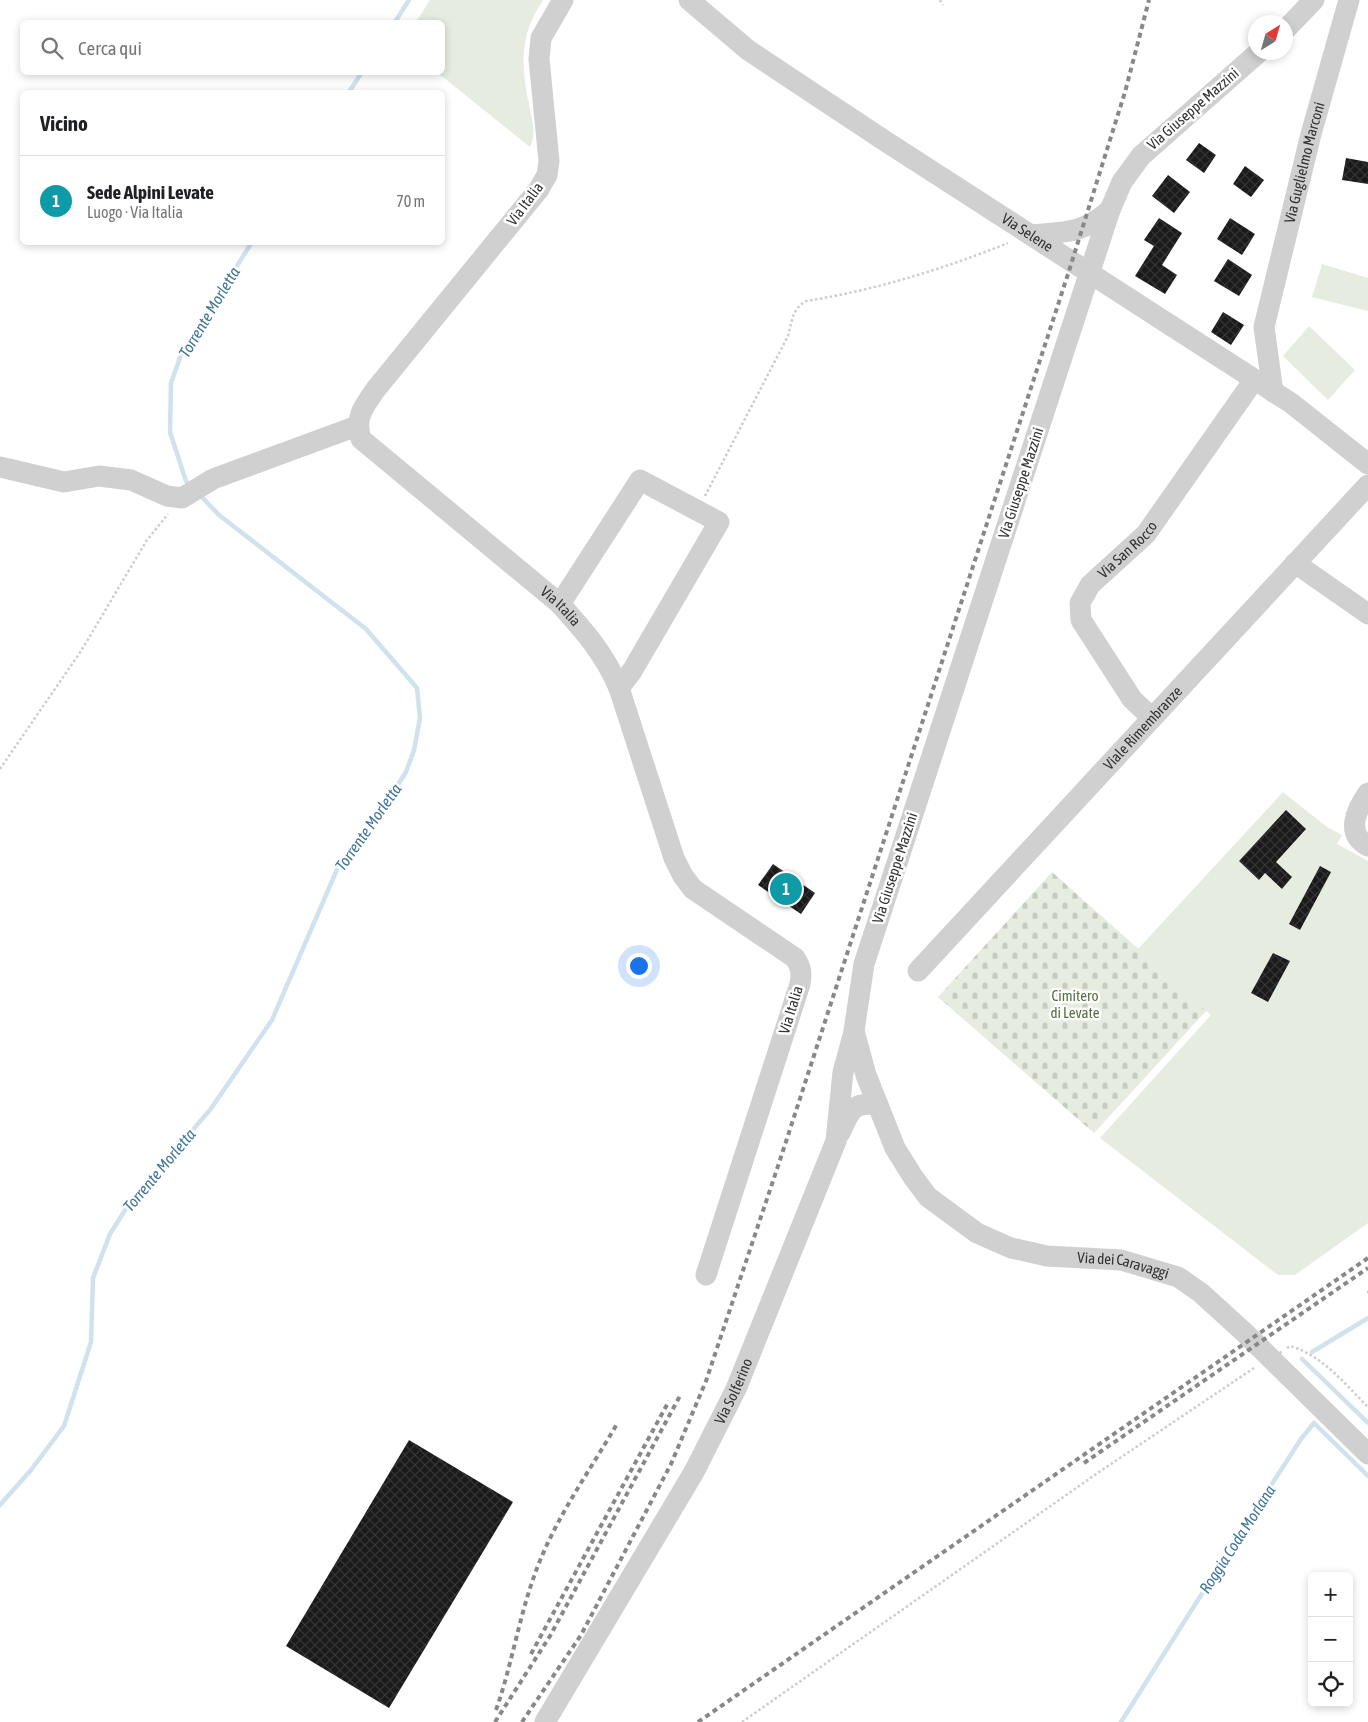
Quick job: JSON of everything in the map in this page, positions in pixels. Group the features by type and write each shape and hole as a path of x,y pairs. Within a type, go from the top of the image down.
{"street":[{"name":"Via Italia","path":"563,0 541,38 540,59 549,161 546,175 539,189 376,389 361,409 357,426 361,439 560,604 608,662 619,688 674,858 682,876 693,889 795,958 802,974 706,1275"},
{"name":"Via Selene","path":"689,0 748,50 1023,238 1088,274 1291,403 1368,464"},
{"path":"1293,22 1314,0"},
{"name":"Via Guglielmo Marconi","path":"1248,376 1252,357 1264,327 1310,134 1349,0"},
{"name":"Via Giuseppe Mazzini","path":"854,1031 864,964 1110,210 1122,182 1141,156 1250,60"},
{"path":"1023,238 1081,230 1096,222 1110,210"},
{"name":"Via Guglielmo Marconi","path":"1264,327 1273,392"},
{"name":"Via San Rocco","path":"1152,718 1132,699 1081,620 1080,603 1090,585 1146,534 1248,376"},
{"path":"0,467 64,482 99,476 131,480 167,496 182,498 213,479 357,426"},
{"path":"560,604 640,480 719,522 632,671 619,688"},
{"name":"Viale Rimembranze","path":"918,971 1368,484"},
{"path":"1295,563 1368,614"},
{"path":"1368,793 1357,811 1353,827 1360,842 1368,846"},
{"name":"Via dei Caravaggi","path":"854,1031 866,1075 896,1148 913,1177 928,1197 977,1233 1011,1248 1047,1256 1121,1260 1178,1277 1201,1293 1246,1334 1368,1454"},
{"name":"Via Solferino","path":"545,1722 703,1456 736,1389 836,1141 843,1072 854,1031"},
{"path":"840,1098 848,1084 866,1075"},
{"path":"836,1141 850,1110 865,1103 878,1105"}],"path":[{"path":"940,0 943,5"},
{"path":"697,510 788,336 793,316 800,305 806,301 865,290 931,271 1023,238"},
{"path":"0,769 81,651 147,540 182,498"},
{"path":"742,1722 1102,1470 1290,1346 1316,1357 1368,1406"}],"green space":[{"path":"430,0 543,0 530,26 524,51 524,76 533,126 533,137 530,147 440,75 445,75 445,20 417,20"},
{"path":"1322,264 1368,278 1368,311 1312,297"},
{"path":"1309,326 1355,370 1328,400 1283,356"},
{"path":"1283,792 1327,827 1342,835 1337,844 1368,861 1368,1223 1295,1275 1278,1275 1100,1138 1211,1015 1138,949"},
{"name":"Cimitero di Levate","path":"1052,872 1207,1010 1094,1133 938,997"}],"building":[{"path":"1199,143 1216,155 1204,173 1186,160"},
{"path":"1346,158 1368,162 1368,184 1342,180"},
{"path":"1245,166 1264,180 1251,197 1233,184"},
{"path":"1168,175 1190,192 1174,213 1152,196"},
{"path":"1159,218 1182,233 1162,265 1177,275 1165,294 1135,276 1154,246 1144,240"},
{"path":"1230,218 1255,234 1242,255 1217,239"},
{"path":"1228,259 1252,275 1239,296 1214,281"},
{"path":"1223,312 1244,325 1231,345 1211,332"},
{"path":"1286,810 1306,829 1276,862 1292,877 1282,889 1265,873 1259,880 1239,861"},
{"path":"773,864 815,893 801,914 758,885"},
{"path":"1320,866 1331,872 1300,930 1289,924"},
{"path":"1273,953 1290,961 1268,1002 1251,993"},
{"path":"409,1440 513,1502 389,1708 286,1646"}],"waterway":[{"name":"Torrente Morletta","path":"396,20 409,0"},
{"name":"Torrente Morletta","path":"350,90 360,75"},
{"name":"Torrente Morletta","path":"191,487 186,481 170,432 171,383 181,355 250,245"},
{"name":"Torrente Morletta","path":"0,1505 31,1470 64,1426 91,1342 93,1278 110,1234 132,1199 210,1110 272,1020 339,865 377,817 406,772 414,750 420,718 417,688 366,629 219,515 199,494"},
{"name":"Roggia Coda Morlana","path":"1312,1352 1368,1318"},
{"name":"Roggia Coda Morlana","path":"1302,1359 1368,1423"},
{"name":"Roggia Coda Morlana","path":"1121,1722 1237,1538 1301,1439 1314,1423 1368,1476"}],"railway":[{"path":"522,1722 581,1635 671,1464 706,1381 780,1160 1068,274 1125,92 1149,0"},
{"path":"698,1722 1368,1258"},
{"path":"1084,1463 1368,1268"},
{"path":"495,1722 550,1636 681,1394"},
{"path":"531,1654 669,1401"},
{"path":"496,1710 530,1588 544,1552 573,1496 617,1424"}],"place":[{"name":"Sede Alpini Levate","path":"786,889"}]}
